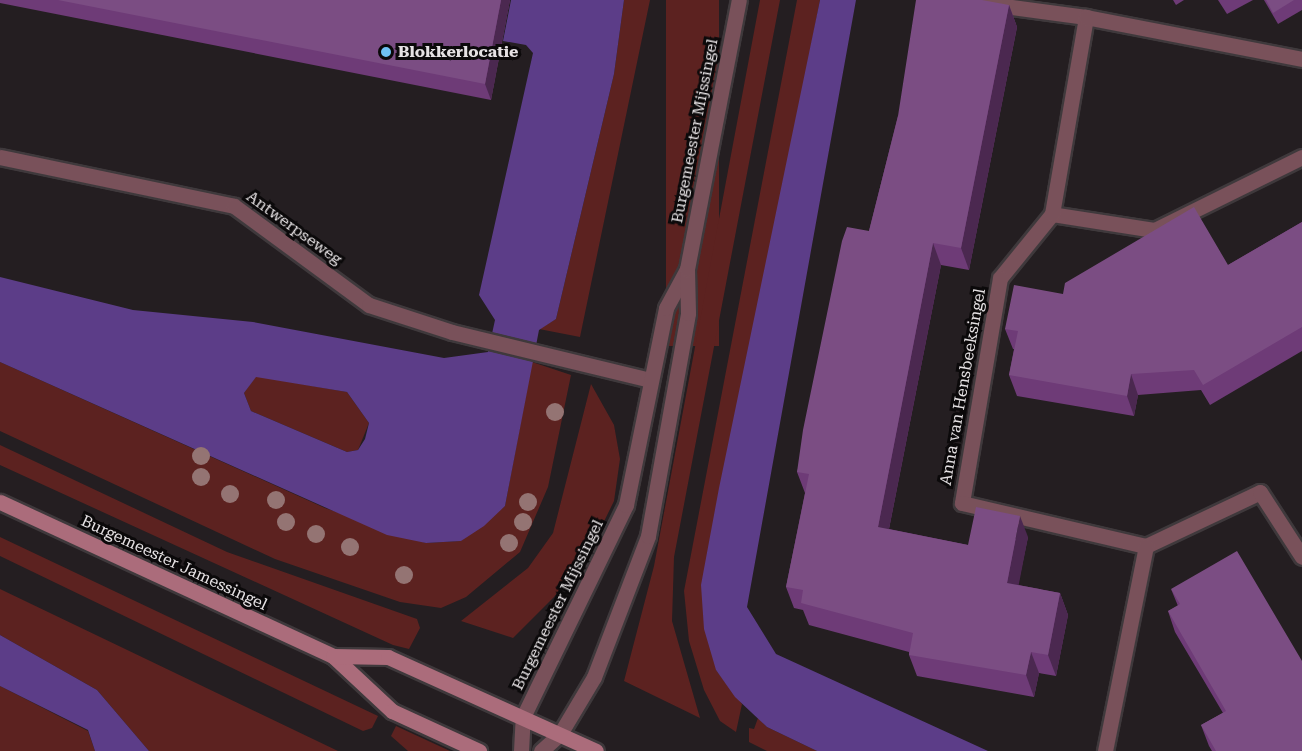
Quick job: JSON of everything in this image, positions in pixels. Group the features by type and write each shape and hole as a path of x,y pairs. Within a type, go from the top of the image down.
{"main road":[{"name":"Burgemeester Jamessingel","path":"0,502 333,656 392,711 479,751"},
{"name":"Burgemeester Jamessingel","path":"333,656 388,657 596,751"}],"street":[{"name":"Burgemeester Mijssingel","path":"541,751 560,734 594,677 648,536 688,313 687,269 739,0"},
{"path":"960,0 1086,16 1302,59"},
{"name":"Anna van Hensbeeksingel","path":"1086,16 1052,214 1000,278 962,504 1146,546"},
{"name":"Antwerpseweg","path":"0,157 234,206 369,305 452,332 650,380"},
{"path":"1052,214 1154,230 1302,157"},
{"name":"Burgemeester Mijssingel","path":"521,751 523,717 626,505 666,308 687,269"},
{"path":"1105,751 1146,546 1260,492 1302,557"}],"shaded area":[{"path":"511,0 624,0 614,74 556,319 539,330 505,506 484,526 461,541 426,543 387,535 0,362 0,277 133,310 253,322 444,358 488,352 495,320 479,295 533,53 526,45 503,41","holes":["256,377 347,392 369,423 365,439 358,450 347,452 251,411 244,393"]},
{"path":"624,0 650,0 580,337 539,329 556,319 614,74"},
{"path":"666,0 719,0 719,346 666,346"},
{"path":"760,0 780,0 674,557 672,621 700,718 624,681 654,566"},
{"path":"797,0 820,0 791,150 716,670 742,704 736,732 720,721 704,690 689,641 684,591"},
{"path":"820,0 856,0 747,607 776,654 988,751 817,751 767,727 735,697 716,670 704,629 701,585"},
{"path":"0,362 325,508 426,543 461,541 505,506 532,362 571,375 548,487 520,552 466,597 441,608 400,602 275,559 0,431"},
{"path":"256,376 347,392 369,423 358,450 347,452 251,411 244,393"},
{"path":"591,384 614,425 620,459 614,501 592,546 554,597 513,638 461,621 528,568 553,533"},
{"path":"0,445 227,552 417,619 420,628 409,649 393,645 0,465"},
{"path":"0,537 378,716 372,728 363,731 0,556"},
{"path":"0,589 338,751 149,751 97,690 0,635"},
{"path":"0,635 97,690 149,751 95,751 88,730 0,686"},
{"path":"0,686 88,731 95,751 0,751"},
{"path":"758,718 767,727 817,751 767,751 749,742 749,728 754,729"},
{"path":"396,726 450,751 408,751 391,736"}],"building":[{"name":"Blokkerlocatie","path":"58,0 501,0 485,84"},
{"path":"916,0 982,0 1009,5 961,248 933,243 878,527 968,545 976,507 1020,516 1007,583 1060,593 1048,655 1031,652 1026,675 909,655 913,633 801,603 803,590 786,587 809,474 797,472 803,430 842,241 847,227 869,231 898,116"},
{"path":"1266,0 1294,0 1273,13"},
{"path":"1194,207 1228,265 1302,222 1302,327 1203,385 1194,370 1131,374 1127,396 1009,375 1018,331 1005,329 1014,285 1063,294 1065,283"},
{"path":"1237,551 1302,661 1302,751 1216,751 1201,725 1226,711 1168,611 1180,604 1171,589"}],"place":[{"name":"Blokkerlocatie","path":"386,52"}]}
